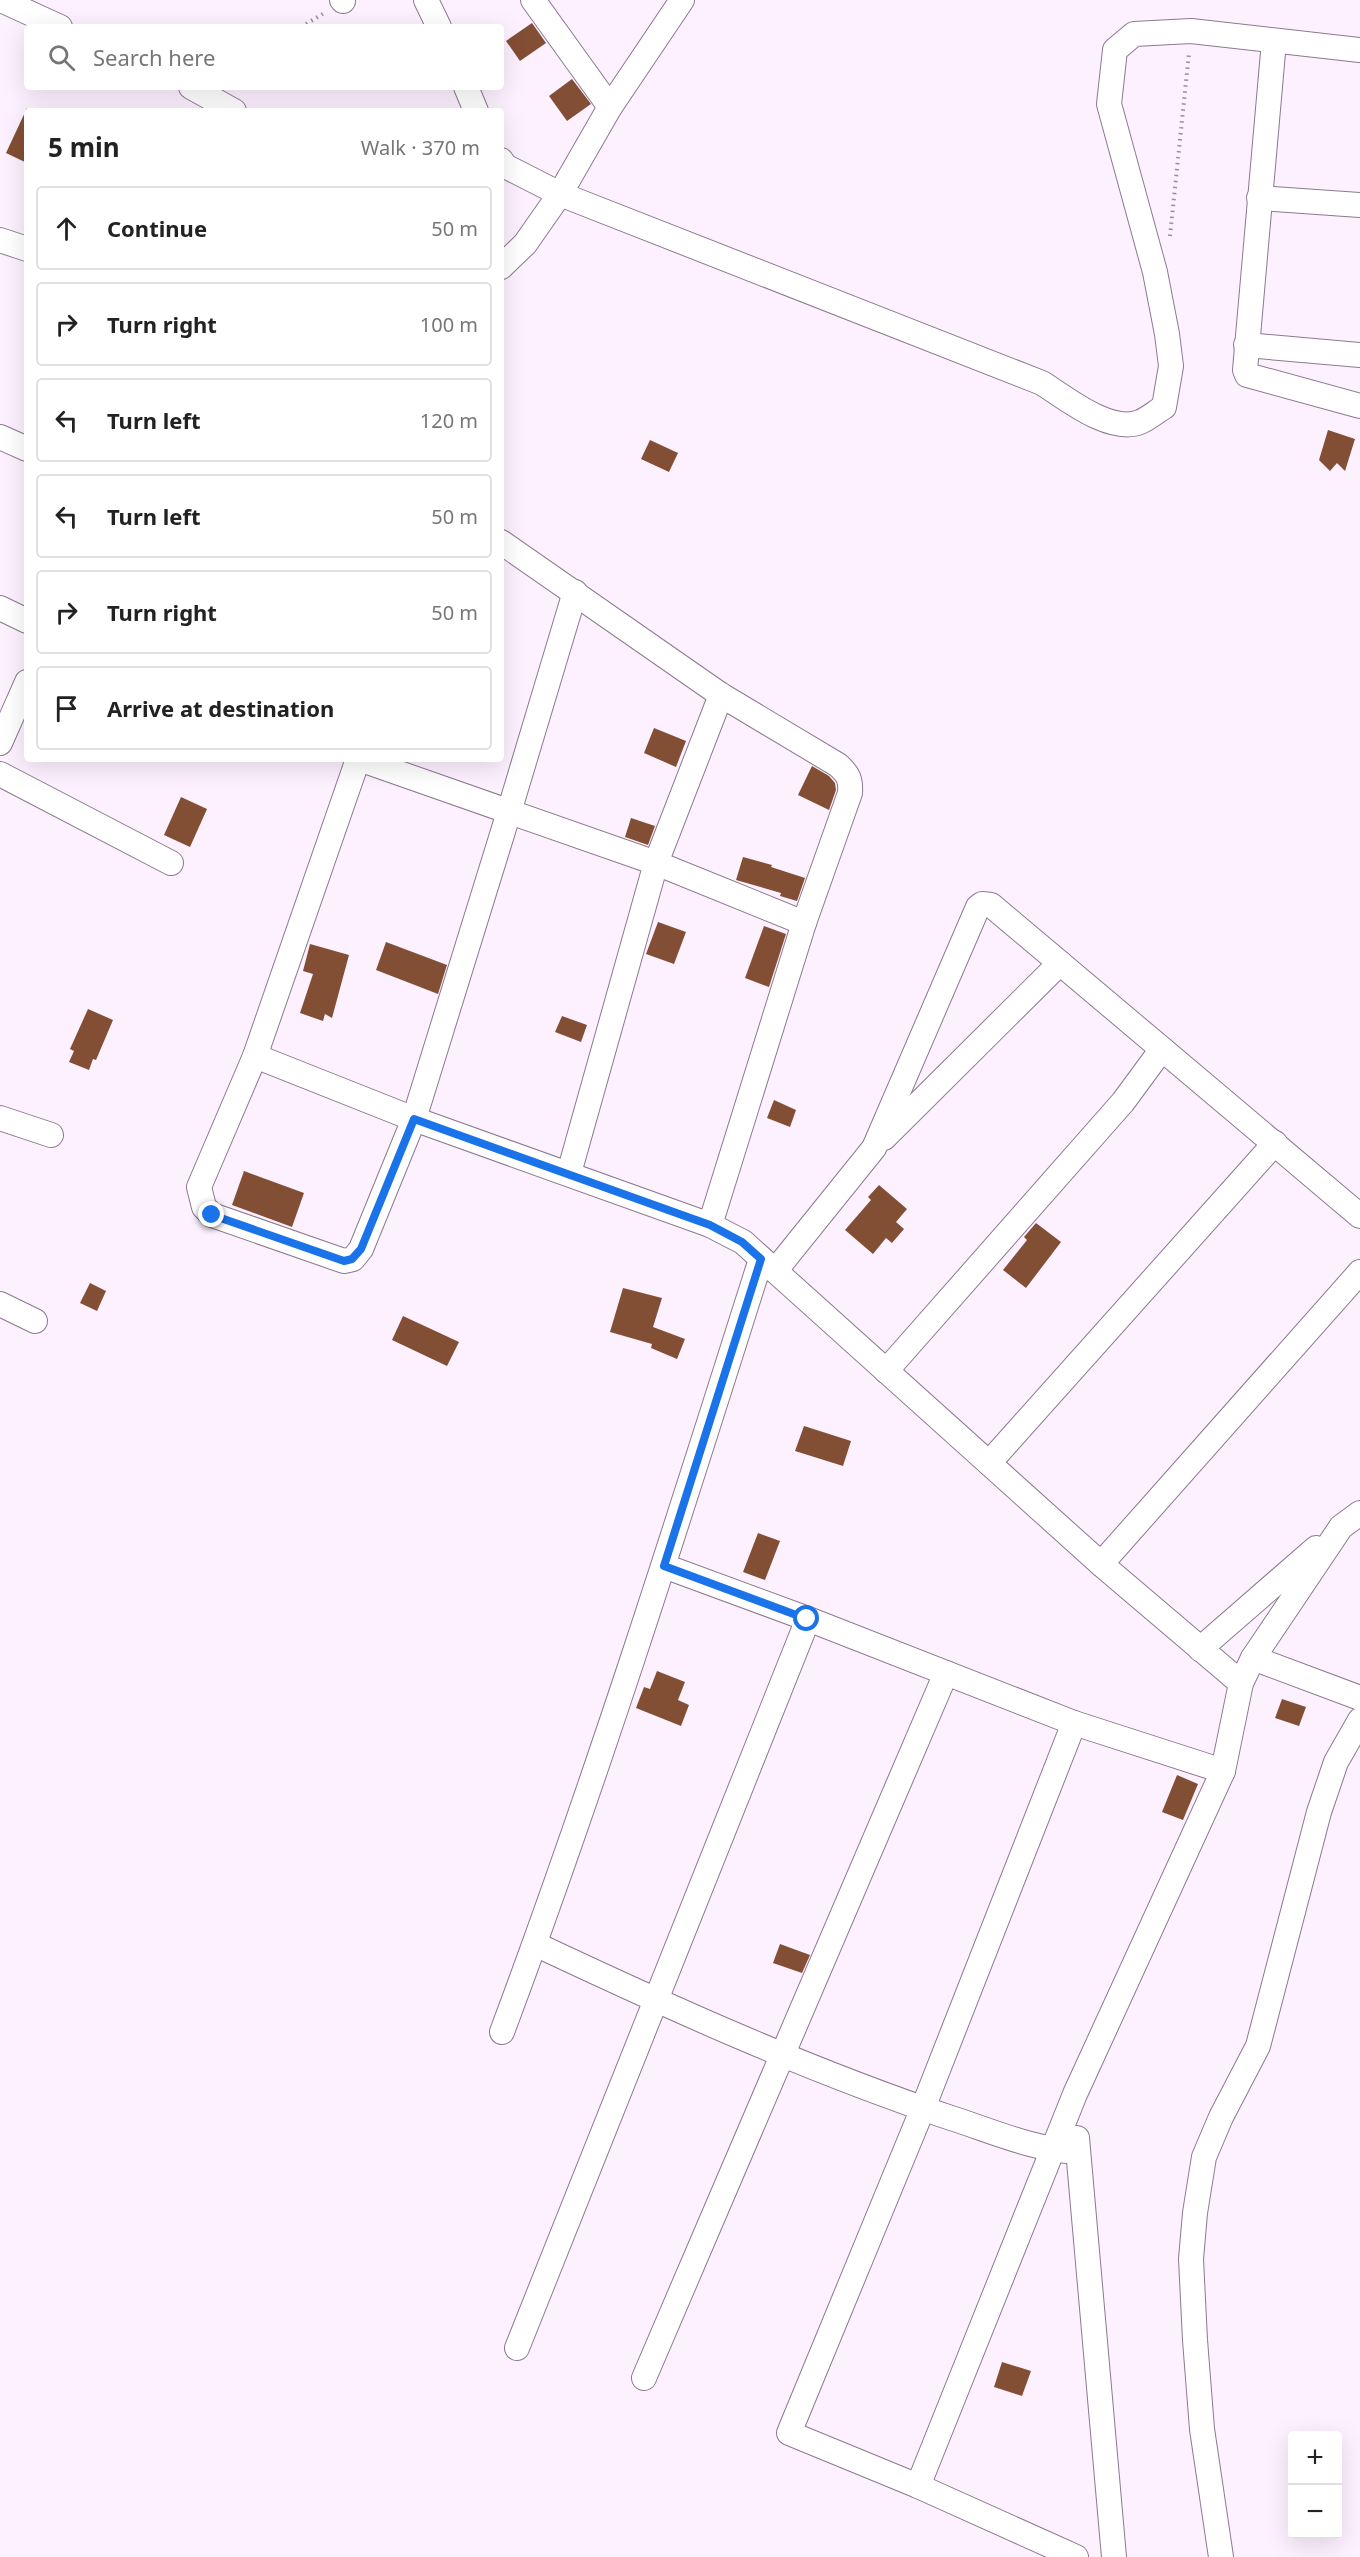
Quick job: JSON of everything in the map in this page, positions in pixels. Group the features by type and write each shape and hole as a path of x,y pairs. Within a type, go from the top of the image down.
{"street":[{"path":"1,0 53,24"},
{"path":"426,0 438,24"},
{"path":"533,0 610,107"},
{"path":"504,263 525,244 560,194 610,107 682,0"},
{"path":"504,164 560,194 1042,382 1085,410 1119,425 1140,422 1164,407 1171,366 1155,272 1109,104 1115,50 1134,34 1191,31 1360,50"},
{"path":"1274,41 1245,370 1247,375 1360,406"},
{"path":"196,90 229,108"},
{"path":"466,90 475,108"},
{"path":"1259,198 1360,205"},
{"path":"0,240 24,248"},
{"path":"1246,345 1360,355"},
{"path":"0,437 24,448"},
{"path":"504,544 721,695 838,765 848,774 851,782 850,793 804,923 710,1225"},
{"path":"358,762 255,1056 198,1187 204,1207 212,1215 344,1261 352,1259 361,1249 414,1119 574,592"},
{"path":"0,608 24,620"},
{"path":"0,743 24,689"},
{"path":"569,1173 656,863 721,695"},
{"path":"367,762 656,863 804,923"},
{"path":"0,774 171,863"},
{"path":"874,1148 978,907 982,904 991,905 1360,1215"},
{"path":"502,2032 535,1944 768,1265 874,1148 1060,963"},
{"path":"886,1371 1123,1102 1162,1049"},
{"path":"255,1056 414,1119 710,1225 742,1242 1101,1563 1242,1683"},
{"path":"0,1118 51,1135"},
{"path":"989,1463 1275,1143"},
{"path":"1101,1563 1360,1272"},
{"path":"0,1304 35,1321"},
{"path":"918,2486 1074,2094 1223,1771 1242,1683 1253,1658 1350,1520 1360,1500"},
{"path":"1200,1649 1350,1520"},
{"path":"664,1566 1074,1723 1223,1771"},
{"path":"517,2348 657,2001 807,1619"},
{"path":"1253,1658 1360,1698"},
{"path":"644,2378 946,1674"},
{"path":"1221,2557 1202,2429 1192,2270 1195,2213 1204,2157 1221,2117 1258,2046 1319,1812 1336,1762 1360,1720"},
{"path":"1074,1723 923,2109 789,2433 918,2486 1076,2557"},
{"path":"535,1944 657,2001 783,2055 923,2109 1052,2151 1078,2152"},
{"path":"1074,2094 1114,2557"}],"path":[{"path":"1169,240 1191,31"}],"building":[{"path":"532,23 546,43 520,61 506,41"},
{"path":"572,79 591,104 567,121 549,96"},
{"path":"24,114 24,162 6,153"},
{"path":"1328,430 1355,439 1345,471 1337,463 1330,471 1319,460"},
{"path":"650,440 678,453 669,472 641,459"},
{"path":"654,728 686,741 676,767 644,753"},
{"path":"812,766 829,776 835,783 836,790 829,810 798,795"},
{"path":"181,797 207,809 190,847 164,835"},
{"path":"631,818 655,826 648,845 625,837"},
{"path":"743,857 805,878 797,901 780,896 781,893 736,880"},
{"path":"658,922 686,932 674,964 646,954"},
{"path":"764,926 786,934 769,987 745,978"},
{"path":"386,942 447,965 438,994 376,970"},
{"path":"310,944 349,955 332,1018 325,1014 323,1021 300,1013 313,974 303,971"},
{"path":"88,1009 113,1020 96,1060 93,1059 89,1070 69,1062 74,1051 70,1049"},
{"path":"562,1016 587,1025 581,1042 555,1032"},
{"path":"774,1100 796,1110 790,1127 767,1118"},
{"path":"244,1171 304,1193 292,1227 232,1205"},
{"path":"879,1185 907,1209 896,1222 904,1229 892,1243 886,1238 873,1254 845,1230 871,1200 868,1197"},
{"path":"1036,1223 1061,1242 1026,1288 1003,1270 1027,1240 1024,1237"},
{"path":"90,1283 106,1291 97,1311 80,1303"},
{"path":"623,1288 662,1298 653,1327 685,1339 677,1359 651,1348 652,1344 610,1332"},
{"path":"403,1316 459,1342 447,1366 392,1340"},
{"path":"804,1426 851,1441 843,1466 795,1451"},
{"path":"758,1533 780,1541 765,1580 743,1572"},
{"path":"657,1671 685,1682 678,1700 689,1705 681,1726 636,1708 644,1687 650,1689"},
{"path":"1282,1699 1306,1707 1299,1726 1275,1718"},
{"path":"1177,1775 1198,1784 1183,1820 1162,1812"},
{"path":"780,1944 810,1955 802,1973 773,1963"},
{"path":"1002,2362 1031,2371 1022,2396 994,2387"}],"route":[{"path":"212,1215 344,1261 352,1259 361,1249 414,1119 710,1225 742,1242 761,1259 664,1566 807,1619"}]}
